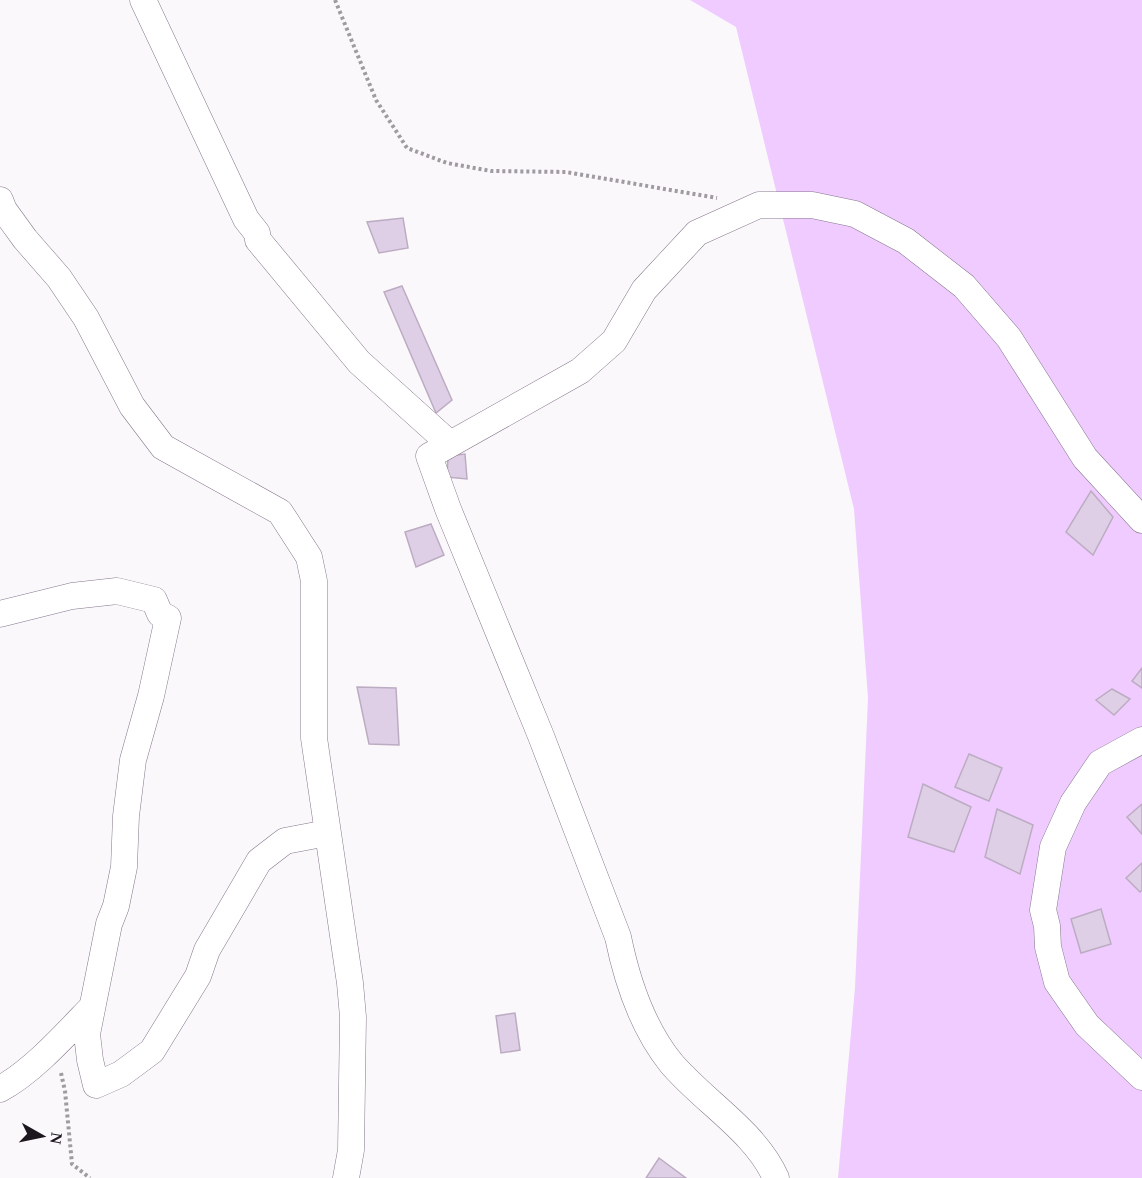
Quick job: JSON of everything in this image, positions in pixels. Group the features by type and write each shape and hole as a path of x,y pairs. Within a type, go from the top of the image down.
{"street":[{"path":"143,0 246,219 257,233 258,240 359,362 450,444"},
{"path":"0,200 4,210 25,239 59,278 86,318 132,406 163,447 280,512 309,557 314,581 314,738 353,1017 351,1150 346,1178"},
{"path":"776,1178 764,1154 672,1064 649,1032 624,965 618,937 541,736 448,509 429,456 580,371 614,341 644,290 697,233 759,205 812,205 855,214 906,241 964,286 1009,338 1085,458 1142,520"},
{"path":"0,614 72,596 117,591 154,600 160,614 168,618 152,696 133,760 126,816 124,867 116,906 109,924 87,1034 96,1085 121,1074 152,1051 198,976 207,950 259,861 285,842 327,834"},
{"path":"1142,740 1100,763 1073,803 1053,847 1043,910 1047,926 1048,947 1057,982 1087,1025 1142,1077"},
{"path":"0,1089 10,1084 54,1046 92,1008"}],"path":[{"path":"335,0 376,100 406,148 447,163 491,171 566,172 759,205"},
{"path":"54,1046 65,1091 72,1164 90,1178"}],"shaded area":[{"path":"690,0 1142,0 1142,1178 838,1178 855,988 868,698 854,509 736,27"}],"building":[{"path":"403,218 408,248 379,253 367,222"},
{"path":"402,286 452,400 436,413 384,292"},
{"path":"465,454 467,479 447,477 448,456"},
{"path":"1091,491 1113,517 1093,555 1066,532"},
{"path":"431,524 444,555 416,567 405,532"},
{"path":"1142,668 1142,688 1132,681"},
{"path":"357,687 396,688 399,745 369,744"},
{"path":"1112,689 1130,699 1114,715 1096,700"},
{"path":"969,754 1002,768 989,801 955,787"},
{"path":"923,784 971,807 954,852 908,837"},
{"path":"1142,804 1142,834 1127,817"},
{"path":"997,809 1033,825 1020,874 985,857"},
{"path":"1142,863 1142,890 1140,892 1126,878"},
{"path":"1101,909 1111,944 1081,953 1071,919"},
{"path":"515,1013 520,1050 501,1053 496,1016"},
{"path":"659,1158 686,1178 646,1178"}]}
